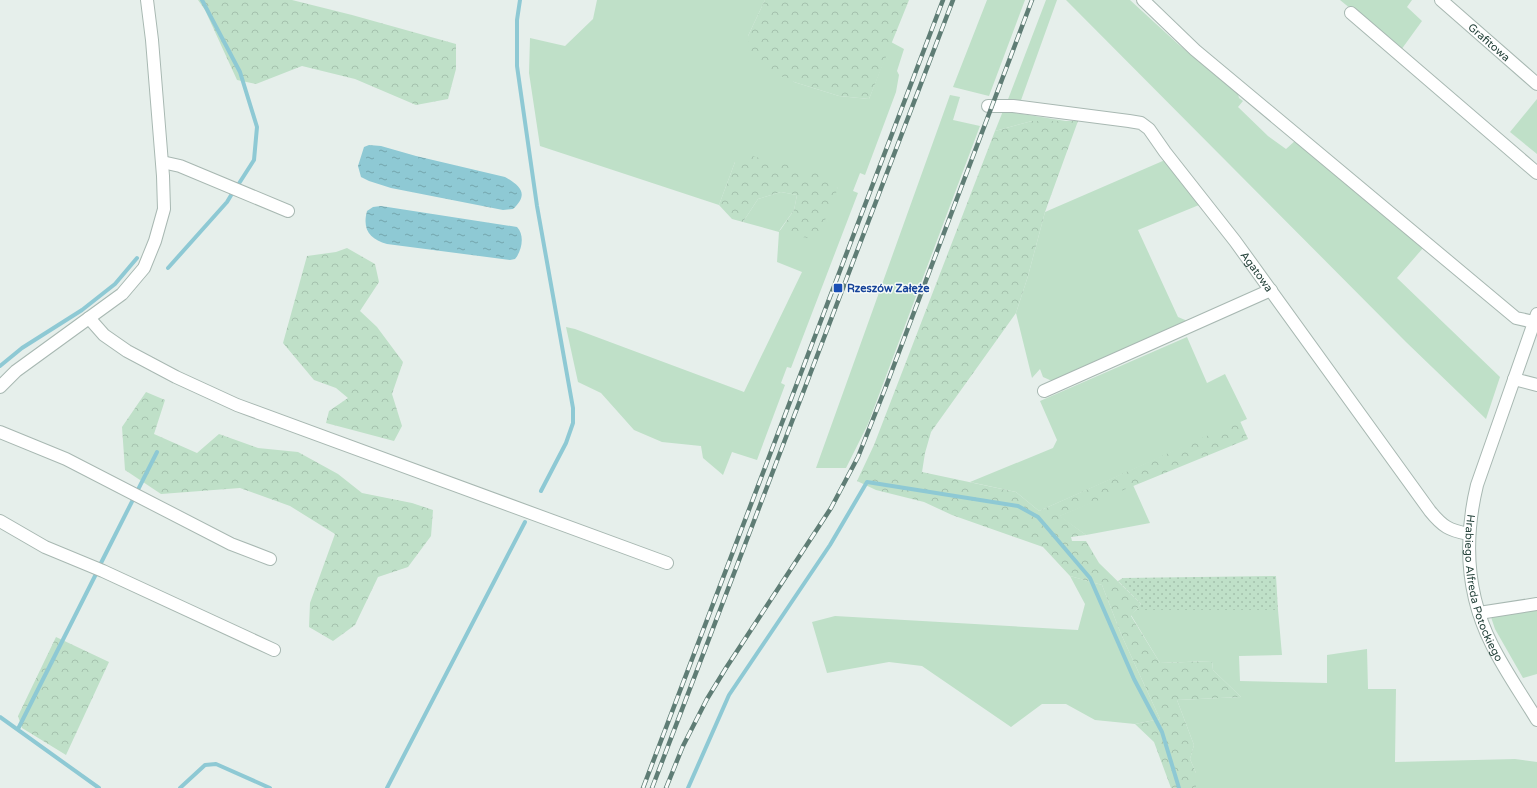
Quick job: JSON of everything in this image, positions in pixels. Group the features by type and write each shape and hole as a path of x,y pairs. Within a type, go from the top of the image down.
{"street":[{"path":"0,387 16,371 122,294 144,268 155,241 164,209 162,162 152,40 147,0"},
{"path":"1143,0 1195,50 1516,318 1535,318"},
{"name":"Grafitowa","path":"1441,0 1537,84"},
{"path":"1351,13 1537,173"},
{"name":"Agatowa","path":"988,106 1013,106 1141,124 1149,129 1165,152 1235,241 1437,520 1450,530 1468,534"},
{"path":"162,162 180,166 288,212"},
{"path":"1044,391 1271,290"},
{"path":"89,318 104,335 126,351 176,377 237,405 667,563"},
{"name":"Hrabiego Alfreda Potockiego","path":"1535,318 1477,485 1471,509 1468,534 1469,566 1479,613 1492,644 1506,670 1537,720"},
{"path":"1514,379 1537,385"},
{"path":"0,432 66,459 231,544 270,559"},
{"path":"0,521 45,547 103,571 274,650"},
{"path":"1479,613 1537,604"}],"green space":[{"path":"198,0 292,0 456,44 456,69 448,99 416,105 355,79 302,66 256,84 237,80 205,10"},
{"path":"597,0 765,0 748,36 794,82 839,96 869,99 891,42 904,49 897,71 899,75 896,92 865,175 860,173 853,191 858,193 791,368 787,367 781,383 785,385 757,460 732,452 723,475 703,458 701,446 662,442 634,430 601,393 578,382 566,327 575,329 744,392 802,272 777,262 779,232 743,222 758,199 781,192 797,195 794,210 779,231 838,188 735,162 719,205 540,146 529,73 530,38 565,46 593,19"},
{"path":"765,0 909,0 869,99 839,96 794,82 752,63 748,36"},
{"path":"987,0 1025,0 989,96 953,87"},
{"path":"1046,0 1057,0 1020,103 1007,102"},
{"path":"1066,0 1130,0 1178,44 1238,94 1239,98 1243,101 1238,107 1268,136 1286,149 1296,140 1423,248 1397,278 1500,377 1486,419 1406,342"},
{"path":"1340,0 1412,0 1407,7 1422,21 1401,50"},
{"path":"950,95 960,97 953,120 980,126 868,424 846,468 816,468"},
{"path":"1537,99 1537,154 1510,132"},
{"path":"1003,111 1066,121 1032,121 995,131"},
{"path":"1032,121 1078,121 1045,212 1028,276 1016,313 931,432 925,453 922,472 1016,492 1039,511 1240,421 1248,439 1060,516 1086,535 1071,537 1072,541 1086,541 1099,563 1141,604 1131,616 1160,663 1212,661 1213,670 1241,697 1177,700 1194,745 1190,759 1196,773 1196,788 1171,788 1154,742 1135,724 1160,719 1121,634 1102,585 1070,576 1043,547 952,515 924,502 876,490 857,481 874,445 995,131"},
{"path":"752,156 813,171 838,188 817,240 779,232 794,210 797,195 781,192 758,199 743,222 732,219 719,205 735,162"},
{"path":"1165,160 1199,205 1138,230 1178,317 1190,322 1052,381 1043,377 1040,369 1032,378 1016,313 1028,276 1045,212"},
{"path":"347,248 375,264 379,282 360,311 377,327 403,362 392,394 402,426 394,441 326,423 329,411 348,398 336,388 314,380 283,343 307,256 336,252"},
{"path":"1187,337 1207,383 1225,374 1247,419 1039,511 1016,492 970,482 1053,448 1057,440 1040,401"},
{"path":"146,392 165,400 154,434 197,453 219,434 258,448 298,452 338,474 362,493 412,503 433,510 431,536 408,567 378,577 355,625 333,641 309,627 310,603 335,534 290,506 240,488 161,494 125,470 122,427"},
{"path":"1133,485 1150,523 1086,535 1059,516"},
{"path":"1070,576 1102,585 1121,634 1160,719 1135,724 1095,720 1066,704 1042,704 1011,727 922,666 889,662 827,673 812,622 835,616 1078,630 1085,604"},
{"path":"1276,576 1278,610 1136,610 1141,604 1118,581 1123,578"},
{"path":"1136,610 1278,610 1282,655 1239,656 1240,681 1327,683 1327,655 1367,649 1368,689 1396,689 1395,762 1515,759 1537,762 1537,788 1196,788 1196,773 1190,759 1194,745 1177,700 1241,697 1213,670 1212,661 1160,663 1131,615"},
{"path":"1537,610 1537,674 1523,678 1495,629 1491,617"},
{"path":"56,637 109,662 66,755 22,728 18,716"}],"water":[{"path":"369,145 381,146 416,156 505,177 519,187 522,195 521,199 513,209 503,210 391,188 369,181 361,177 358,166 364,147"},
{"path":"381,206 517,227 522,239 521,247 515,259 510,260 387,244 376,239 369,233 366,223 367,211 373,207"}],"waterway":[{"path":"202,0 240,72 257,127 254,160 238,185"},
{"path":"520,0 517,20 517,66 537,206 573,408 573,423 566,443 541,491"},
{"path":"168,268 227,202 233,192"},
{"path":"0,366 22,348 82,310 115,284 137,258"},
{"path":"101,563 157,452"},
{"path":"688,788 729,695 830,545 867,482 1018,506 1038,517 1090,578 1134,679 1162,732 1179,788"},
{"path":"387,788 525,522"},
{"path":"18,729 96,574"},
{"path":"0,717 99,788"},
{"path":"180,788 205,765 216,764 270,788"}],"railway":[{"path":"643,788 943,0"},
{"path":"652,788 953,0"},
{"path":"666,788 683,746 707,699 831,508 858,457 1032,0"}],"place":[{"name":"Rzeszów Załęże","path":"838,288"}]}
